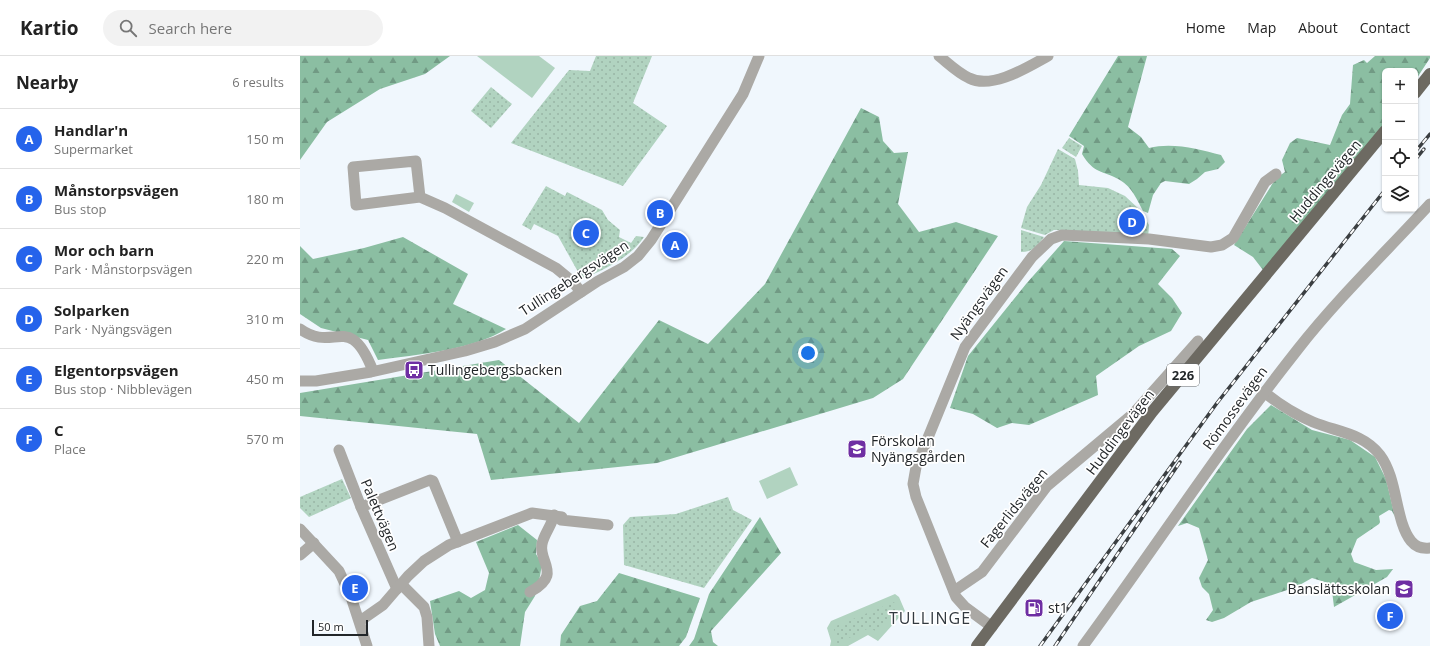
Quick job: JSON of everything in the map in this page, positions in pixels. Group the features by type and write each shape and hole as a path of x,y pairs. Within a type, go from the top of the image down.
{"main road":[{"path":"1418,89 1429,75"},
{"name":"Huddingevägen","path":"977,646 1152,412 1382,136"}],"street":[{"name":"Tullingebergsvägen","path":"300,381 333,379 373,371 465,351 495,342 530,326 638,256 651,240 743,94 759,56"},
{"path":"939,56 970,79 988,81 1013,74 1048,56"},
{"path":"420,197 416,161 353,167 356,205 420,197 445,208 556,268 573,282 581,292"},
{"name":"Nyängsvägen","path":"992,627 958,600 916,497 913,484 914,474 965,347 1027,264 1051,238 1062,235 1149,239 1211,247 1222,245 1233,238 1265,182 1276,174"},
{"name":"Römossevägen","path":"1083,646 1264,392 1333,308 1430,204"},
{"path":"300,329 308,335 320,338 341,335 351,338 364,351 373,371"},
{"name":"Fagerlidsvägen","path":"954,591 982,572 1047,486 1133,414 1198,340"},
{"path":"1264,392 1287,410 1316,423 1359,437 1379,454 1388,470 1405,530 1411,540 1422,548 1430,548"},
{"name":"Palettvägen","path":"339,450 360,507 399,587 424,607 427,617 429,646"},
{"path":"360,507 430,480 433,481 458,542"},
{"path":"360,621 383,605 424,561 458,542 532,513 554,515 562,517 561,520 608,525"},
{"path":"530,592 536,589 548,574 548,568 541,551 542,542 552,525 554,515"},
{"path":"300,529 339,571 360,621 367,646"},
{"path":"300,556 314,543"}],"green space":[{"path":"300,56 450,56 425,74 380,89 327,122 300,160"},
{"path":"477,56 539,56 555,68 532,98"},
{"path":"596,56 652,56 633,103 667,126 623,186 511,143 569,70 590,71"},
{"path":"1118,56 1147,56 1128,127 1141,137 1149,148 1158,146 1176,146 1195,149 1221,155 1225,162 1218,169 1205,172 1189,184 1165,181 1161,183 1153,195 1148,213 1143,211 1128,186 1120,180 1099,171 1090,165 1082,154 1084,146 1069,136"},
{"path":"1375,56 1430,56 1418,76 1418,68 1382,68 1382,128 1263,270 1253,257 1234,245 1276,178 1285,172 1282,160 1290,143 1297,138 1330,145 1342,115 1350,104 1353,65 1364,60 1367,63"},
{"path":"491,87 512,104 491,128 471,111"},
{"path":"861,108 879,117 883,141 894,153 908,152 898,204 919,232 956,222 998,236 903,379 873,398 657,463 491,480 477,434 300,416 300,393 499,360 579,423 659,320 708,344 765,284"},
{"path":"1069,138 1082,146 1076,157 1062,148"},
{"path":"1058,149 1075,159 1079,185 1108,188 1125,196 1140,210 1149,225 1148,239 1061,230 1054,230 1045,235 1021,228 1027,207 1041,185"},
{"path":"546,186 565,196 567,192 602,210 608,220 620,230 619,237 631,243 636,236 644,237 632,251 624,257 608,267 582,279 558,236 534,224 531,230 522,225"},
{"path":"456,194 474,203 469,212 452,202"},
{"path":"1021,230 1044,237 1032,250 1021,252"},
{"path":"403,237 468,274 453,304 506,329 493,336 461,347 426,354 378,360 368,340 321,328 300,314 300,246 313,259 364,248"},
{"path":"1064,241 1172,249 1180,256 1158,284 1172,298 1182,313 1171,331 1139,346 1096,376 1098,395 1029,425 1012,423 997,428 973,414 950,408 968,356 1026,284"},
{"path":"1271,405 1312,430 1350,440 1375,457 1386,479 1395,517 1392,511 1389,510 1379,516 1379,524 1357,539 1351,554 1354,562 1376,570 1393,569 1387,577 1334,607 1332,591 1328,583 1312,578 1296,587 1251,602 1224,618 1212,622 1206,620 1213,610 1209,594 1202,587 1199,578 1208,560 1199,528 1187,523 1178,526 1247,429"},
{"path":"790,467 798,485 767,499 759,481"},
{"path":"342,479 351,498 309,517 300,508 300,497"},
{"path":"728,497 733,510 752,520 704,588 624,565 623,525 630,517 676,514"},
{"path":"760,517 781,553 711,631 713,642 718,646 689,646 694,639 709,594"},
{"path":"518,525 537,540 536,554 542,564 535,596 525,612 520,646 440,646 435,634 430,601 459,591 471,598 485,590 489,573 476,542"},
{"path":"619,573 700,598 686,637 679,646 560,646 561,635 580,606 597,601"},
{"path":"895,594 899,597 905,611 878,641 868,635 848,646 830,646 831,641 827,628 831,621"},
{"path":"894,602 898,610 878,632 869,628 837,644 834,629 836,626"}],"railway":[{"path":"1418,148 1430,134"},
{"path":"1418,156 1424,149"},
{"path":"1040,646 1217,403 1382,194"},
{"path":"1055,646 1180,462"}],"place":[{"name":"Månstorpsvägen","path":"660,213"},
{"name":"Solparken","path":"1132,222"},
{"name":"Mor och barn","path":"586,233"},
{"name":"Handlar'n","path":"675,245"},
{"name":"Tullingebergsbacken","path":"414,370"},
{"name":"Förskolan Nyängsgården","path":"857,449"},
{"name":"Elgentorpsvägen","path":"355,588"},
{"name":"Banslättsskolan","path":"1404,589"},
{"name":"st1","path":"1034,608"},
{"name":"C","path":"1390,616"}],"district":[{"name":"TULLINGE","path":"930,618"}]}
